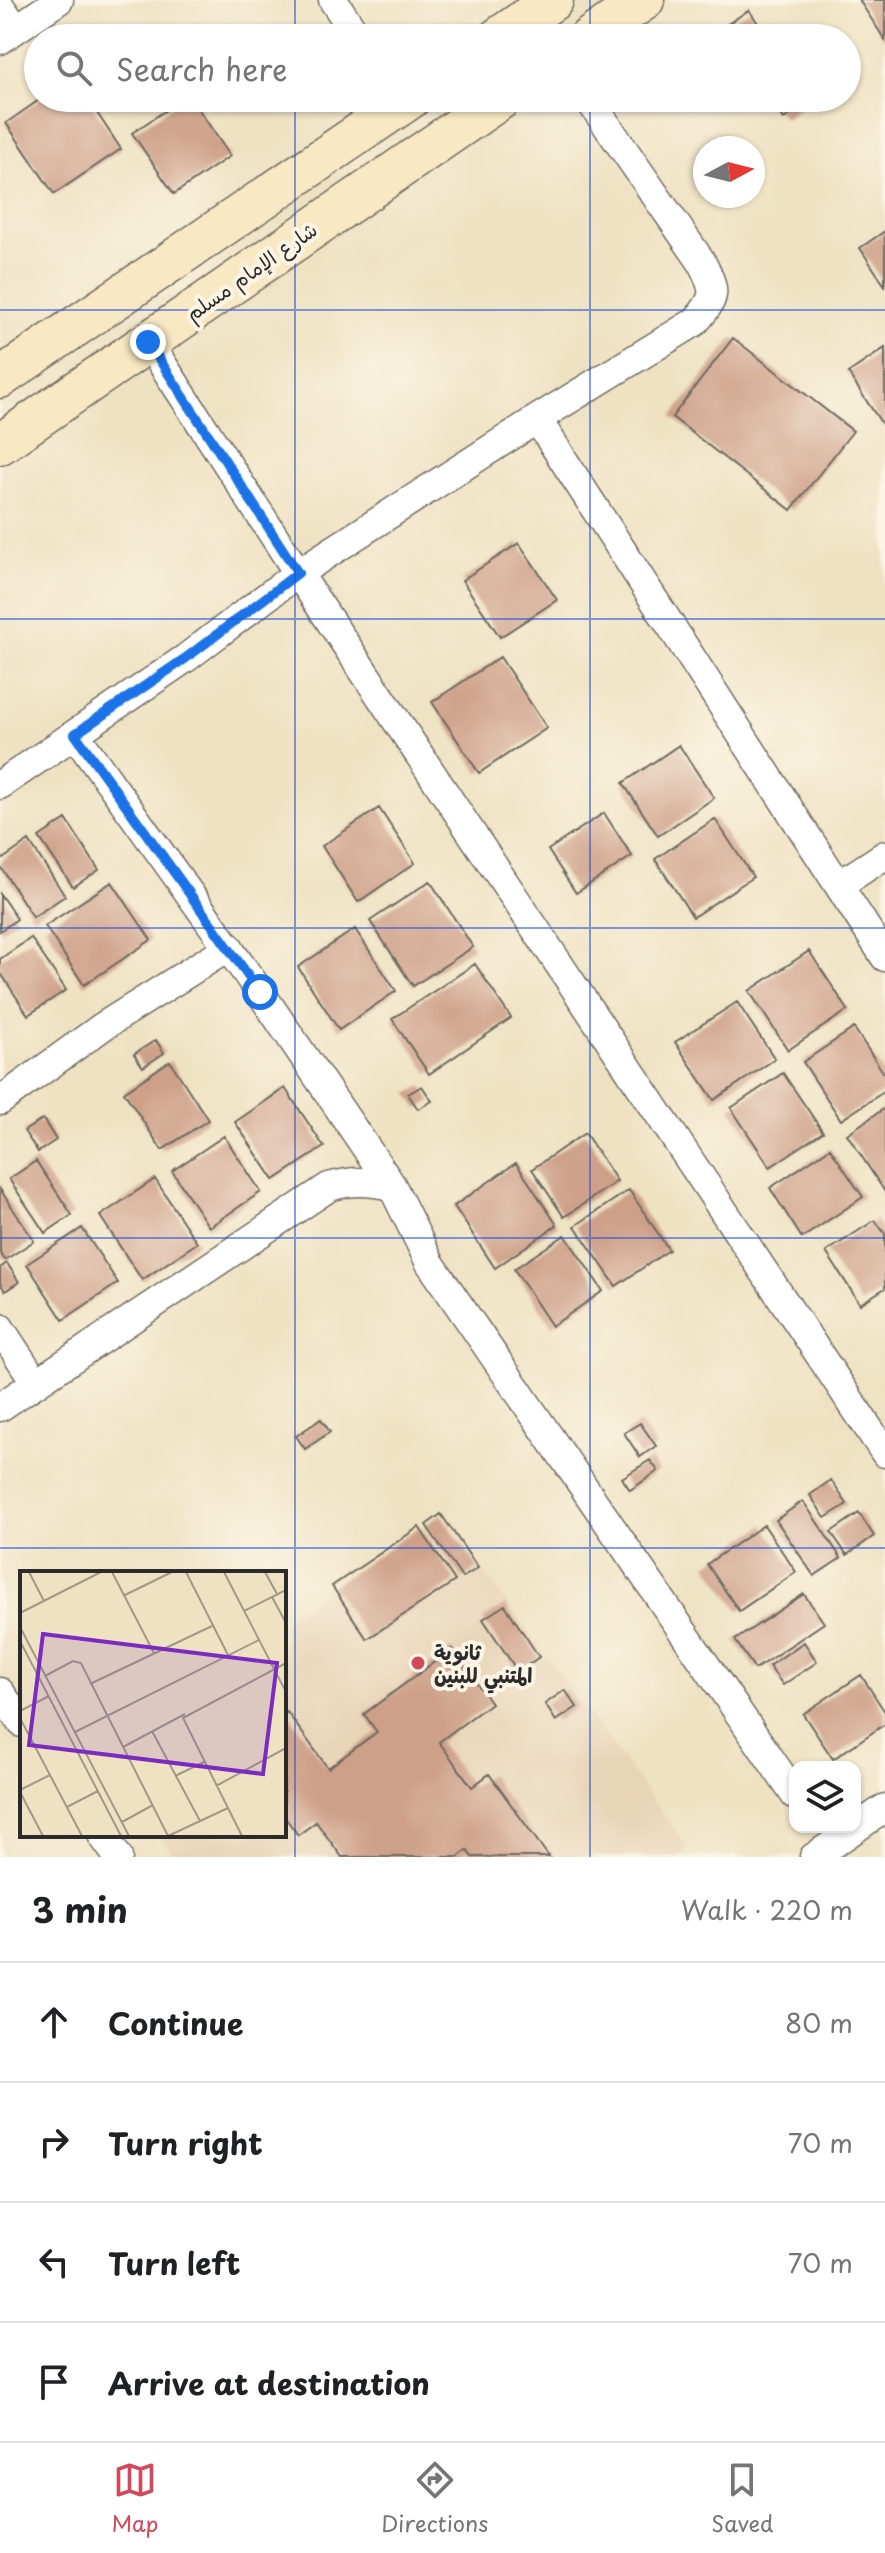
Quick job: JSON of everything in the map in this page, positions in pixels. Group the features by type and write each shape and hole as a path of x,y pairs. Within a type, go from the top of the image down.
{"main road":[{"path":"518,24 553,0"},
{"path":"609,24 644,0"},
{"path":"0,378 387,112"},
{"name":"شارع الإمام مسلم","path":"0,444 482,112"}],"street":[{"path":"5,25 59,0"},
{"path":"333,0 349,24"},
{"path":"0,785 186,658 298,573 537,419 695,322 711,305 713,284 701,261 598,112"},
{"path":"148,342 298,573 885,1453"},
{"path":"537,419 885,957"},
{"path":"75,734 229,947 392,1186 430,1263 789,1786"},
{"path":"839,885 885,855"},
{"path":"0,1101 102,1027 229,947"},
{"path":"0,1407 329,1187 346,1181 366,1180 392,1186"},
{"path":"0,1328 36,1383"},
{"path":"0,1692 20,1720"},
{"path":"825,1847 885,1808"},
{"path":"103,1837 118,1857"}],"shaded area":[{"name":"ثانوية المتنبي للبنين","path":"441,1514 689,1849 677,1857 175,1857 160,1837 286,1837 286,1619"}],"building":[{"path":"859,0 885,0 885,40"},
{"path":"749,10 758,24 728,24"},
{"path":"24,110 96,112 121,149 54,194 6,123"},
{"path":"163,112 200,112 230,156 174,194 132,133"},
{"path":"779,112 794,112 784,119"},
{"path":"885,231 885,286 860,248"},
{"path":"733,338 853,431 791,510 672,417"},
{"path":"885,348 885,422 882,424 848,373"},
{"path":"519,543 557,600 500,637 462,580"},
{"path":"500,657 547,728 479,773 432,702"},
{"path":"679,745 714,798 658,836 623,783"},
{"path":"379,808 415,863 358,902 322,846"},
{"path":"604,813 632,856 576,893 548,850"},
{"path":"66,819 99,870 73,887 39,837"},
{"path":"715,819 753,877 693,917 655,859"},
{"path":"29,841 65,896 33,917 0,866 0,861"},
{"path":"430,881 473,947 413,986 370,921"},
{"path":"112,882 151,940 84,985 45,926"},
{"path":"0,894 17,919 0,931"},
{"path":"355,929 396,991 339,1030 298,967"},
{"path":"31,938 66,990 28,1015 0,972 0,959"},
{"path":"809,951 848,1010 788,1050 749,991"},
{"path":"475,964 511,1018 429,1074 392,1019"},
{"path":"737,1002 775,1059 714,1100 675,1042"},
{"path":"854,1028 885,1075 885,1091 841,1120 803,1062"},
{"path":"156,1040 164,1053 143,1067 134,1054"},
{"path":"170,1061 208,1120 162,1150 124,1092"},
{"path":"783,1073 823,1132 770,1167 731,1108"},
{"path":"422,1086 432,1101 418,1109 408,1094"},
{"path":"285,1088 324,1147 274,1180 235,1122"},
{"path":"885,1108 885,1192 847,1134"},
{"path":"43,1119 56,1140 38,1152 24,1131"},
{"path":"585,1133 617,1181 564,1217 532,1169"},
{"path":"224,1136 261,1192 209,1227 172,1171"},
{"path":"830,1148 863,1197 802,1238 770,1188"},
{"path":"36,1161 72,1215 45,1233 9,1179"},
{"path":"516,1163 557,1225 495,1268 454,1206"},
{"path":"155,1179 197,1243 142,1280 100,1216"},
{"path":"0,1189 34,1241 5,1260 0,1253"},
{"path":"629,1190 669,1250 616,1286 575,1226"},
{"path":"875,1220 885,1234 885,1288 860,1304 826,1252"},
{"path":"82,1228 118,1283 63,1320 27,1264"},
{"path":"565,1235 603,1291 552,1326 514,1269"},
{"path":"7,1263 19,1282 5,1291 0,1283 0,1268"},
{"path":"321,1419 330,1432 305,1449 296,1436"},
{"path":"640,1423 656,1446 640,1457 624,1433"},
{"path":"650,1460 658,1471 630,1490 622,1478"},
{"path":"831,1480 847,1504 825,1518 810,1495"},
{"path":"803,1501 841,1558 814,1576 776,1520"},
{"path":"859,1513 874,1536 847,1555 831,1532"},
{"path":"441,1514 478,1568 462,1578 426,1525"},
{"path":"764,1525 796,1572 739,1611 707,1564"},
{"path":"419,1527 455,1581 367,1639 332,1586"},
{"path":"804,1594 824,1623 755,1669 735,1640"},
{"path":"505,1605 539,1657 518,1672 483,1619"},
{"path":"804,1642 817,1662 783,1685 769,1666"},
{"path":"452,1649 491,1703 439,1742 472,1787 489,1774 549,1857 472,1857 467,1850 458,1857 342,1857 316,1822 298,1835 286,1819 286,1713 328,1768 377,1732 364,1714"},
{"path":"861,1675 885,1712 885,1724 833,1759 803,1714"},
{"path":"565,1690 577,1707 556,1721 545,1704"}],"place":[{"name":"ثانوية المتنبي للبنين","path":"418,1663"}],"route":[{"path":"148,342 298,573 186,658 75,734 260,992"}]}
